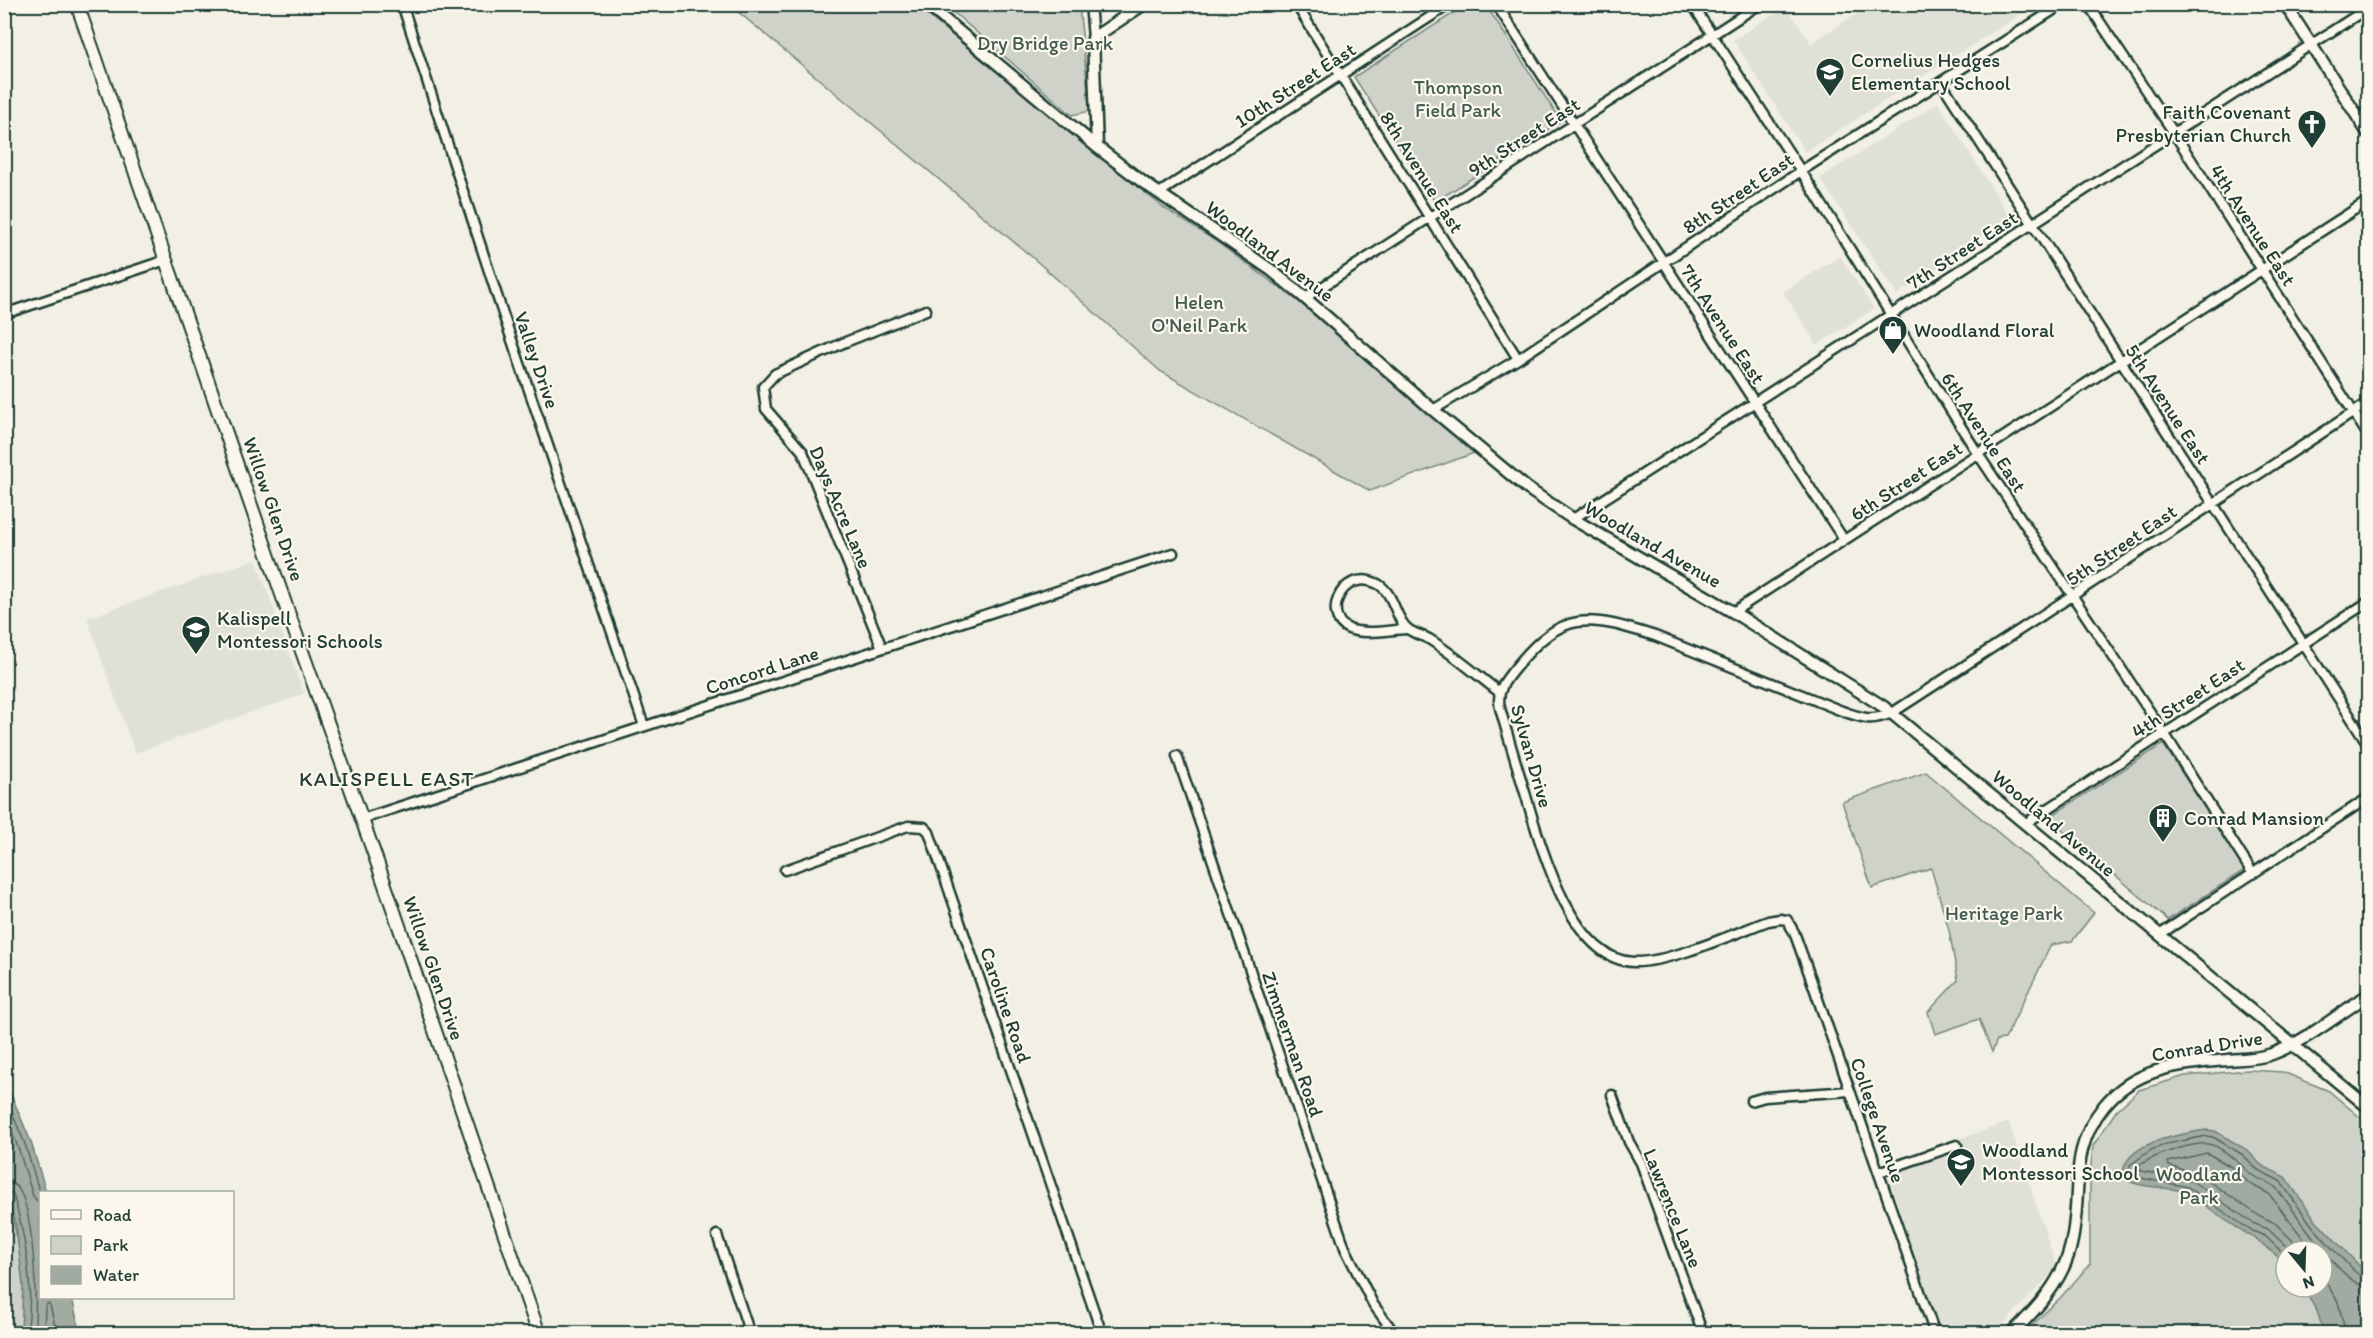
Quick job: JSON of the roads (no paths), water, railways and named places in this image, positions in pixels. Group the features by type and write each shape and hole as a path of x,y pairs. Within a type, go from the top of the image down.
{"main road":[{"name":"Willow Glen Drive","path":"77,4 539,1334"}],"street":[{"name":"Valley Drive","path":"402,4 503,314 644,726"},
{"name":"Woodland Avenue","path":"926,4 1097,147 1270,270 1305,298 1528,489 1573,519 1733,612 1870,696 2368,1107"},
{"path":"1090,4 1097,147"},
{"path":"1093,38 1144,4"},
{"name":"8th Avenue East","path":"1296,4 1518,359"},
{"name":"10th Street East","path":"1159,193 1450,4"},
{"name":"7th Avenue East","path":"1496,4 1844,540"},
{"name":"6th Avenue East","path":"1692,4 1801,171 1978,454 2164,733 2253,874"},
{"name":"9th Street East","path":"1305,298 1760,4"},
{"name":"8th Street East","path":"1433,410 1518,359 1801,171 2062,4"},
{"name":"4th Avenue East","path":"2088,4 2174,133 2368,435"},
{"path":"2285,4 2368,132"},
{"name":"7th Street East","path":"1573,519 2368,8"},
{"name":"5th Avenue East","path":"1941,82 2368,744"},
{"name":"6th Street East","path":"1733,612 2368,201"},
{"path":"4,314 166,260"},
{"name":"Days Acre Lane","path":"882,648 803,452 766,409 764,387 775,374 926,309"},
{"name":"5th Street East","path":"1892,713 2368,403"},
{"name":"Concord Lane","path":"362,819 1173,553"},
{"path":"1406,628 1381,586 1367,580 1351,583 1340,592 1335,604 1338,617 1345,627 1355,631 1376,632 1406,628 1428,639 1499,692"},
{"name":"4th Street East","path":"2026,823 2368,602"},
{"name":"Sylvan Drive","path":"1786,920 1768,921 1674,955 1646,962 1618,959 1606,953 1585,932 1567,907 1553,879 1500,708 1499,692 1520,662 1550,633 1570,623 1596,620 1655,636 1868,720 1892,713"},
{"name":"Zimmerman Road","path":"1177,756 1345,1248 1373,1304 1395,1334"},
{"path":"2160,935 2368,798"},
{"name":"Caroline Road","path":"785,870 908,826 924,827 928,832 1102,1334"},
{"name":"College Avenue","path":"1786,920 1794,932 1935,1334"},
{"name":"Conrad Drive","path":"2011,1334 2043,1300 2063,1269 2074,1231 2076,1174 2081,1150 2091,1125 2104,1105 2132,1081 2164,1068 2188,1063 2256,1058 2292,1046 2368,995"},
{"path":"1751,1101 1765,1097 1850,1091"},
{"name":"Lawrence Lane","path":"1612,1095 1629,1142 1641,1163 1703,1334"},
{"path":"1879,1172 1957,1145"},
{"path":"717,1235 750,1334"}],"water":[{"path":"4,1078 31,1142 46,1191 39,1191 39,1299 72,1299 80,1333 21,1333 23,1284 16,1226 5,1187"},
{"path":"2206,1130 2215,1131 2247,1150 2261,1165 2285,1177 2315,1219 2334,1239 2274,1239 2274,1254 2189,1194 2134,1183 2123,1176 2125,1164 2132,1155 2155,1142"},
{"path":"2334,1239 2368,1275 2368,1333 2324,1333 2317,1311 2310,1299 2334,1299"}],"place":[{"name":"Cornelius Hedges Elementary School","path":"1830,98"},
{"name":"Faith Covenant Presbyterian Church","path":"2312,150"},
{"name":"Woodland Floral","path":"1893,356"},
{"name":"Kalispell Montessori Schools","path":"196,656"},
{"name":"Conrad Mansion","path":"2163,844"},
{"name":"Woodland Montessori School","path":"1961,1188"}],"district":[{"name":"KALISPELL EAST","path":"387,779"}],"park label":[{"name":"Dry Bridge Park","path":"1045,43"},
{"name":"Thompson Field Park","path":"1458,98"},
{"name":"Helen O'Neil Park","path":"1199,314"},
{"name":"Heritage Park","path":"2004,913"},
{"name":"Woodland Park","path":"2199,1186"}]}
